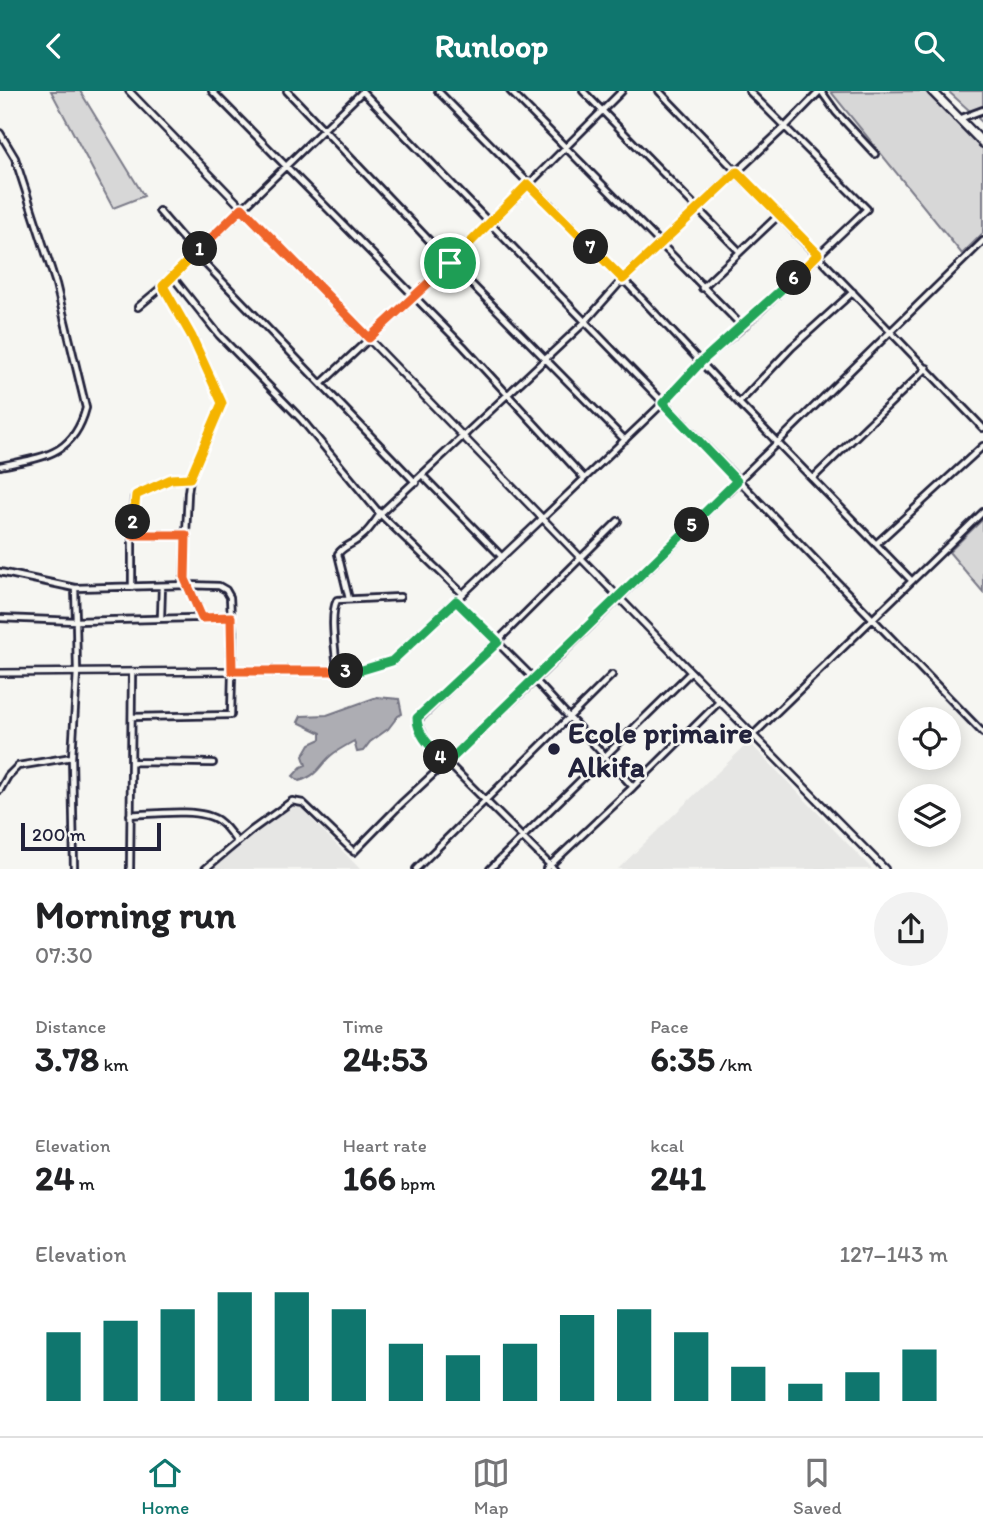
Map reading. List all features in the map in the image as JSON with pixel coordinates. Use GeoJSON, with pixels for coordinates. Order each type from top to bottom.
{"type":"FeatureCollection","features":[{"type":"Feature","properties":{"kind":"highway"},"geometry":{"type":"LineString","coordinates":[[932,91],[983,143]]}},
{"type":"Feature","properties":{"kind":"street"},"geometry":{"type":"LineString","coordinates":[[130,91],[885,869]]}},
{"type":"Feature","properties":{"kind":"street"},"geometry":{"type":"LineString","coordinates":[[212,91],[415,297],[584,478]]}},
{"type":"Feature","properties":{"kind":"street"},"geometry":{"type":"LineString","coordinates":[[287,91],[450,263],[625,440]]}},
{"type":"Feature","properties":{"kind":"street"},"geometry":{"type":"LineString","coordinates":[[138,307],[163,286],[363,91],[983,733]]}},
{"type":"Feature","properties":{"kind":"street"},"geometry":{"type":"LineString","coordinates":[[438,91],[623,279],[912,581]]}},
{"type":"Feature","properties":{"kind":"street"},"geometry":{"type":"LineString","coordinates":[[510,91],[743,327]]}},
{"type":"Feature","properties":{"kind":"street"},"geometry":{"type":"LineString","coordinates":[[583,91],[739,251]]}},
{"type":"Feature","properties":{"kind":"street"},"geometry":{"type":"LineString","coordinates":[[321,384],[450,263],[622,91]]}},
{"type":"Feature","properties":{"kind":"street"},"geometry":{"type":"LineString","coordinates":[[659,91],[983,428]]}},
{"type":"Feature","properties":{"kind":"street"},"geometry":{"type":"LineString","coordinates":[[0,673],[337,671],[362,670],[392,661],[625,440],[701,362],[743,327],[867,209],[749,91]]}},
{"type":"Feature","properties":{"kind":"street"},"geometry":{"type":"LineString","coordinates":[[349,599],[339,550],[369,530],[380,514],[424,476],[585,322],[623,279],[820,91],[875,154]]}},
{"type":"Feature","properties":{"kind":"street"},"geometry":{"type":"LineString","coordinates":[[959,119],[983,110]]}},
{"type":"Feature","properties":{"kind":"street"},"geometry":{"type":"LineString","coordinates":[[0,133],[15,158],[56,283],[86,408],[83,419],[65,446],[49,456],[0,466]]}},
{"type":"Feature","properties":{"kind":"street"},"geometry":{"type":"LineString","coordinates":[[159,211],[196,254],[416,483]]}},
{"type":"Feature","properties":{"kind":"street"},"geometry":{"type":"LineString","coordinates":[[702,288],[780,215]]}},
{"type":"Feature","properties":{"kind":"street"},"geometry":{"type":"LineString","coordinates":[[205,869],[289,803],[297,800],[353,851],[535,680],[983,241]]}},
{"type":"Feature","properties":{"kind":"street"},"geometry":{"type":"LineString","coordinates":[[172,277],[219,335],[302,420],[380,514],[463,594]]}},
{"type":"Feature","properties":{"kind":"street"},"geometry":{"type":"LineString","coordinates":[[163,286],[192,337],[222,403],[190,478],[184,575],[202,618]]}},
{"type":"Feature","properties":{"kind":"street"},"geometry":{"type":"LineString","coordinates":[[739,403],[792,347],[853,292]]}},
{"type":"Feature","properties":{"kind":"street"},"geometry":{"type":"LineString","coordinates":[[813,478],[927,368]]}},
{"type":"Feature","properties":{"kind":"street"},"geometry":{"type":"LineString","coordinates":[[876,544],[983,446]]}},
{"type":"Feature","properties":{"kind":"street"},"geometry":{"type":"LineString","coordinates":[[424,476],[502,557]]}},
{"type":"Feature","properties":{"kind":"street"},"geometry":{"type":"LineString","coordinates":[[132,587],[134,498],[171,479],[190,478]]}},
{"type":"Feature","properties":{"kind":"street"},"geometry":{"type":"LineString","coordinates":[[753,735],[983,512]]}},
{"type":"Feature","properties":{"kind":"street"},"geometry":{"type":"LineString","coordinates":[[618,521],[498,642],[417,718],[417,724],[426,741],[523,837],[550,868],[720,701]]}},
{"type":"Feature","properties":{"kind":"street"},"geometry":{"type":"LineString","coordinates":[[132,535],[186,535]]}},
{"type":"Feature","properties":{"kind":"street"},"geometry":{"type":"LineString","coordinates":[[0,572],[75,588],[188,585],[219,586],[226,590],[230,597],[231,617],[231,715],[132,717]]}},
{"type":"Feature","properties":{"kind":"street"},"geometry":{"type":"LineString","coordinates":[[161,617],[162,586]]}},
{"type":"Feature","properties":{"kind":"street"},"geometry":{"type":"LineString","coordinates":[[74,869],[72,757],[77,672],[75,588]]}},
{"type":"Feature","properties":{"kind":"street"},"geometry":{"type":"LineString","coordinates":[[337,671],[334,603],[340,599],[400,597]]}},
{"type":"Feature","properties":{"kind":"street"},"geometry":{"type":"LineString","coordinates":[[456,601],[535,680],[633,787]]}},
{"type":"Feature","properties":{"kind":"street"},"geometry":{"type":"LineString","coordinates":[[0,618],[76,621],[231,617]]}},
{"type":"Feature","properties":{"kind":"street"},"geometry":{"type":"LineString","coordinates":[[130,869],[132,672]]}},
{"type":"Feature","properties":{"kind":"street"},"geometry":{"type":"LineString","coordinates":[[490,869],[691,672]]}},
{"type":"Feature","properties":{"kind":"street"},"geometry":{"type":"LineString","coordinates":[[416,869],[612,675]]}},
{"type":"Feature","properties":{"kind":"street"},"geometry":{"type":"LineString","coordinates":[[0,790],[18,766],[72,757]]}},
{"type":"Feature","properties":{"kind":"street"},"geometry":{"type":"LineString","coordinates":[[132,762],[213,763]]}},
{"type":"Feature","properties":{"kind":"street"},"geometry":{"type":"LineString","coordinates":[[130,814],[180,812],[209,817],[218,820],[237,842]]}},
{"type":"Feature","properties":{"kind":"shaded area"},"geometry":{"type":"Polygon","coordinates":[[[51,91],[80,91],[144,196],[113,208],[51,91]]]}},
{"type":"Feature","properties":{"kind":"shaded area"},"geometry":{"type":"Polygon","coordinates":[[[925,91],[983,149],[983,233],[962,254],[831,92],[925,91]]]}},
{"type":"Feature","properties":{"kind":"shaded area"},"geometry":{"type":"Polygon","coordinates":[[[948,91],[983,91],[983,123],[948,91]]]}},
{"type":"Feature","properties":{"kind":"shaded area"},"geometry":{"type":"Polygon","coordinates":[[[983,519],[983,592],[949,552],[983,519]]]}},
{"type":"Feature","properties":{"kind":"shaded area"},"geometry":{"type":"Polygon","coordinates":[[[377,697],[399,699],[402,714],[388,729],[370,742],[363,751],[357,752],[354,741],[329,757],[311,776],[299,781],[293,776],[306,765],[303,756],[310,744],[321,739],[321,733],[298,722],[301,716],[327,715],[377,697]]]}},
{"type":"Feature","properties":{"kind":"shaded area"},"geometry":{"type":"Polygon","coordinates":[[[749,742],[872,869],[618,869],[654,834],[749,742]]]}},
{"type":"Feature","properties":{"kind":"shaded area"},"geometry":{"type":"Polygon","coordinates":[[[294,801],[360,869],[213,869],[294,801]]]}},
{"type":"Feature","properties":{"kind":"place","name":"Ecole primaire Alkifa"},"geometry":{"type":"Point","coordinates":[554,749]}},
{"type":"Feature","properties":{"kind":"route"},"geometry":{"type":"LineString","coordinates":[[737,172],[818,254],[743,327],[701,362],[663,403],[737,481],[447,763],[426,741],[417,724],[417,718],[498,642],[456,601],[392,661],[378,667],[362,670],[232,671],[231,617],[202,618],[184,575],[186,535],[132,535],[136,495],[164,481],[190,478],[222,403],[192,337],[163,286],[242,208],[369,338],[450,263],[528,184],[623,279],[737,172]]}}]}
